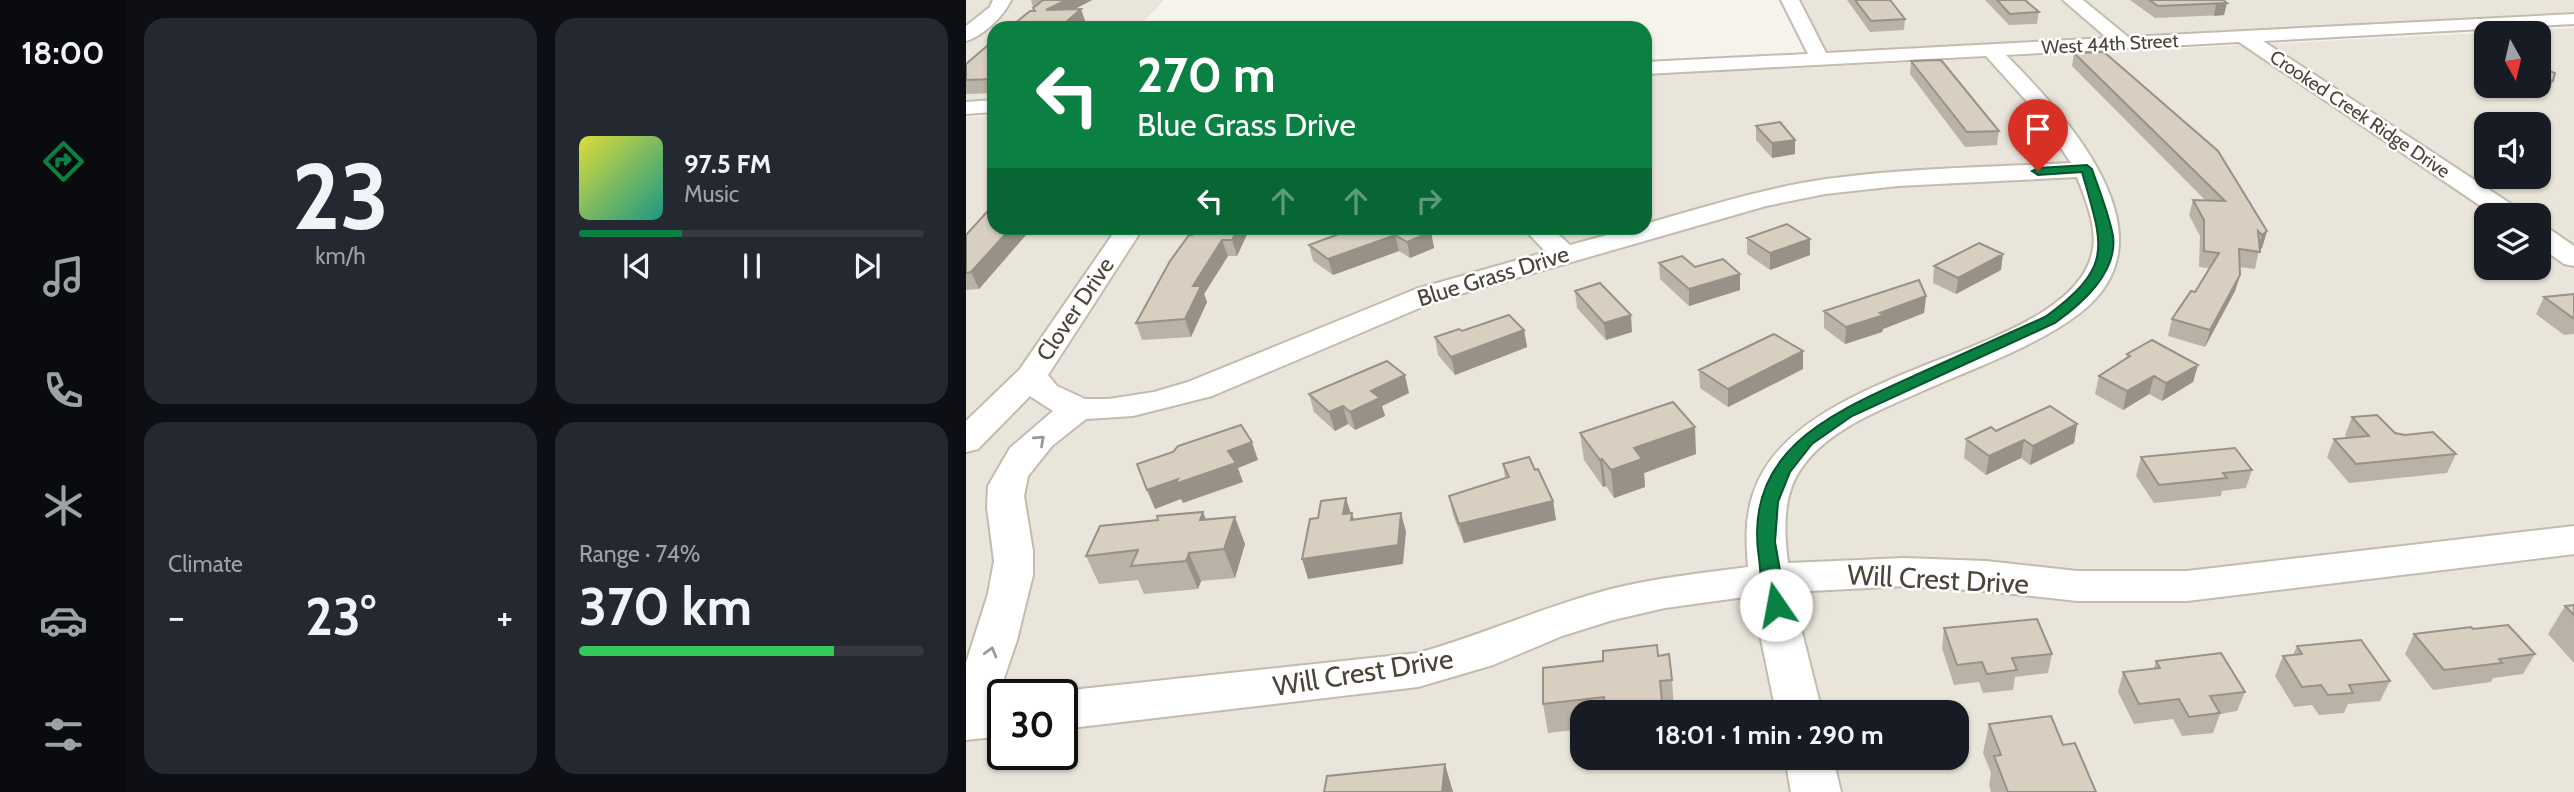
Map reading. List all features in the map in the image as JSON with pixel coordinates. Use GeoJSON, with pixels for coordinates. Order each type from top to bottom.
{"type":"FeatureCollection","features":[{"type":"Feature","properties":{"kind":"street"},"geometry":{"type":"LineString","coordinates":[[966,35],[998,10],[1002,0]]}},
{"type":"Feature","properties":{"kind":"street"},"geometry":{"type":"LineString","coordinates":[[1790,0],[1820,59]]}},
{"type":"Feature","properties":{"kind":"street"},"geometry":{"type":"LineString","coordinates":[[2072,0],[2124,43]]}},
{"type":"Feature","properties":{"kind":"street"},"geometry":{"type":"LineString","coordinates":[[2540,3],[2574,10]]}},
{"type":"Feature","properties":{"kind":"street","name":"West 44th Street"},"geometry":{"type":"LineString","coordinates":[[1652,68],[2574,19]]}},
{"type":"Feature","properties":{"kind":"street","name":"Crooked Creek Ridge Drive"},"geometry":{"type":"LineString","coordinates":[[2244,37],[2493,203]]}},
{"type":"Feature","properties":{"kind":"street"},"geometry":{"type":"LineString","coordinates":[[1796,700],[1770,579],[1766,528],[1771,495],[1782,471],[1807,440],[1846,413],[2030,331],[2062,312],[2089,287],[2100,269],[2107,238],[2087,169],[2064,131],[1991,50]]}},
{"type":"Feature","properties":{"kind":"street"},"geometry":{"type":"LineString","coordinates":[[966,108],[987,106]]}},
{"type":"Feature","properties":{"kind":"street","name":"Blue Grass Drive"},"geometry":{"type":"LineString","coordinates":[[1652,230],[1762,199],[1825,187],[1898,179],[2087,169]]}},
{"type":"Feature","properties":{"kind":"street","name":"Clover Drive"},"geometry":{"type":"LineString","coordinates":[[1078,409],[1054,401],[1044,394],[1031,376],[1124,235]]}},
{"type":"Feature","properties":{"kind":"street"},"geometry":{"type":"LineString","coordinates":[[1543,235],[1564,255]]}},
{"type":"Feature","properties":{"kind":"street","name":"Blue Grass Drive"},"geometry":{"type":"LineString","coordinates":[[1078,409],[1141,404],[1200,389],[1386,309],[1635,235]]}},
{"type":"Feature","properties":{"kind":"street"},"geometry":{"type":"LineString","coordinates":[[2551,242],[2574,258]]}},
{"type":"Feature","properties":{"kind":"street"},"geometry":{"type":"LineString","coordinates":[[966,440],[1031,376]]}},
{"type":"Feature","properties":{"kind":"street"},"geometry":{"type":"LineString","coordinates":[[987,717],[966,718],[985,673],[1013,569],[1013,542],[1005,493],[1009,477],[1026,452],[1078,409]]}},
{"type":"Feature","properties":{"kind":"street","name":"Will Crest Drive"},"geometry":{"type":"LineString","coordinates":[[1078,708],[1418,670],[1478,653],[1547,625],[1610,605],[1665,593],[1770,579],[1897,572],[1986,576],[2077,586],[2187,586],[2574,540]]}},
{"type":"Feature","properties":{"kind":"street"},"geometry":{"type":"LineString","coordinates":[[1811,770],[1816,792]]}},
{"type":"Feature","properties":{"kind":"shaded area"},"geometry":{"type":"Polygon","coordinates":[[[966,0],[1164,0],[1144,21],[987,21],[987,98],[966,100],[966,0]]]}},
{"type":"Feature","properties":{"kind":"shaded area"},"geometry":{"type":"Polygon","coordinates":[[[1799,0],[2574,0],[2574,12],[1828,54],[1799,0]]]}},
{"type":"Feature","properties":{"kind":"shaded area"},"geometry":{"type":"Polygon","coordinates":[[[2574,28],[2574,792],[966,792],[966,117],[987,116],[987,235],[1652,235],[1652,76],[2474,33],[2474,98],[2552,98],[2552,29],[2574,28]]]}},
{"type":"Feature","properties":{"kind":"building"},"geometry":{"type":"Polygon","coordinates":[[[1043,0],[1066,0],[1046,10],[1081,9],[1067,21],[1018,21],[1030,11],[1035,11],[1033,8],[1043,0]]]}},
{"type":"Feature","properties":{"kind":"building"},"geometry":{"type":"Polygon","coordinates":[[[1855,0],[1890,0],[1905,19],[1871,21],[1855,0]]]}},
{"type":"Feature","properties":{"kind":"building"},"geometry":{"type":"Polygon","coordinates":[[[1997,0],[2025,0],[2039,12],[2010,14],[1997,0]]]}},
{"type":"Feature","properties":{"kind":"building"},"geometry":{"type":"Polygon","coordinates":[[[2149,0],[2223,0],[2227,3],[2158,6],[2149,0]]]}},
{"type":"Feature","properties":{"kind":"building"},"geometry":{"type":"Polygon","coordinates":[[[987,46],[987,79],[966,80],[966,64],[987,46]]]}},
{"type":"Feature","properties":{"kind":"building"},"geometry":{"type":"Polygon","coordinates":[[[2104,52],[2218,151],[2267,231],[2262,235],[2258,231],[2260,252],[2239,249],[2240,275],[2210,330],[2172,319],[2191,291],[2195,292],[2219,253],[2204,251],[2204,220],[2193,200],[2225,201],[2074,53],[2104,52]]]}},
{"type":"Feature","properties":{"kind":"building"},"geometry":{"type":"Polygon","coordinates":[[[1941,60],[1999,131],[1967,132],[1911,61],[1941,60]]]}},
{"type":"Feature","properties":{"kind":"building"},"geometry":{"type":"Polygon","coordinates":[[[1780,122],[1795,140],[1772,143],[1756,126],[1780,122]]]}},
{"type":"Feature","properties":{"kind":"building"},"geometry":{"type":"Polygon","coordinates":[[[987,212],[987,235],[1005,235],[971,272],[966,273],[966,235],[987,212]]]}},
{"type":"Feature","properties":{"kind":"building"},"geometry":{"type":"Polygon","coordinates":[[[1787,224],[1810,239],[1770,253],[1747,238],[1787,224]]]}},
{"type":"Feature","properties":{"kind":"building"},"geometry":{"type":"Polygon","coordinates":[[[1189,235],[1234,235],[1232,240],[1222,240],[1193,286],[1201,286],[1185,319],[1136,323],[1170,261],[1189,235]]]}},
{"type":"Feature","properties":{"kind":"building"},"geometry":{"type":"Polygon","coordinates":[[[1336,235],[1395,235],[1328,259],[1309,245],[1336,235]]]}},
{"type":"Feature","properties":{"kind":"building"},"geometry":{"type":"Polygon","coordinates":[[[1395,235],[1424,235],[1407,242],[1395,235]]]}},
{"type":"Feature","properties":{"kind":"building"},"geometry":{"type":"Polygon","coordinates":[[[1979,243],[2003,254],[1958,278],[1934,266],[1979,243]]]}},
{"type":"Feature","properties":{"kind":"building"},"geometry":{"type":"Polygon","coordinates":[[[1682,256],[1695,267],[1723,259],[1740,274],[1689,289],[1659,263],[1682,256]]]}},
{"type":"Feature","properties":{"kind":"building"},"geometry":{"type":"Polygon","coordinates":[[[1919,280],[1926,296],[1880,313],[1884,315],[1846,327],[1824,311],[1919,280]]]}},
{"type":"Feature","properties":{"kind":"building"},"geometry":{"type":"Polygon","coordinates":[[[1600,283],[1631,315],[1604,323],[1575,291],[1600,283]]]}},
{"type":"Feature","properties":{"kind":"building"},"geometry":{"type":"Polygon","coordinates":[[[2574,294],[2574,318],[2544,297],[2574,294]]]}},
{"type":"Feature","properties":{"kind":"building"},"geometry":{"type":"Polygon","coordinates":[[[1509,315],[1524,330],[1451,357],[1435,337],[1459,329],[1462,331],[1509,315]]]}},
{"type":"Feature","properties":{"kind":"building"},"geometry":{"type":"Polygon","coordinates":[[[1774,334],[1803,351],[1728,389],[1699,370],[1774,334]]]}},
{"type":"Feature","properties":{"kind":"building"},"geometry":{"type":"Polygon","coordinates":[[[2152,340],[2198,365],[2166,383],[2154,376],[2127,391],[2099,376],[2130,356],[2127,354],[2152,340]]]}},
{"type":"Feature","properties":{"kind":"building"},"geometry":{"type":"Polygon","coordinates":[[[1387,361],[1405,375],[1371,391],[1380,398],[1350,412],[1343,406],[1329,412],[1309,394],[1387,361]]]}},
{"type":"Feature","properties":{"kind":"building"},"geometry":{"type":"Polygon","coordinates":[[[1673,402],[1695,427],[1634,448],[1642,459],[1611,470],[1580,433],[1673,402]]]}},
{"type":"Feature","properties":{"kind":"building"},"geometry":{"type":"Polygon","coordinates":[[[2050,406],[2077,424],[2033,446],[2024,440],[1989,456],[1966,439],[1991,427],[1996,431],[2050,406]]]}},
{"type":"Feature","properties":{"kind":"building"},"geometry":{"type":"Polygon","coordinates":[[[2377,415],[2395,433],[2405,435],[2433,432],[2456,454],[2356,464],[2334,439],[2369,436],[2352,417],[2377,415]]]}},
{"type":"Feature","properties":{"kind":"building"},"geometry":{"type":"Polygon","coordinates":[[[1241,425],[1252,442],[1228,451],[1236,463],[1175,484],[1178,479],[1147,490],[1137,464],[1173,452],[1178,446],[1241,425]]]}},
{"type":"Feature","properties":{"kind":"building"},"geometry":{"type":"Polygon","coordinates":[[[2235,448],[2252,470],[2223,473],[2227,478],[2159,485],[2141,457],[2235,448]]]}},
{"type":"Feature","properties":{"kind":"building"},"geometry":{"type":"Polygon","coordinates":[[[1529,457],[1535,470],[1538,469],[1553,501],[1459,524],[1449,496],[1509,477],[1503,464],[1529,457]]]}},
{"type":"Feature","properties":{"kind":"building"},"geometry":{"type":"Polygon","coordinates":[[[1346,498],[1343,514],[1352,513],[1351,520],[1401,513],[1398,545],[1302,559],[1310,519],[1318,518],[1321,501],[1346,498]]]}},
{"type":"Feature","properties":{"kind":"building"},"geometry":{"type":"Polygon","coordinates":[[[1203,512],[1200,520],[1235,517],[1224,549],[1189,553],[1186,561],[1131,566],[1138,550],[1086,556],[1100,526],[1158,520],[1157,516],[1203,512]]]}},
{"type":"Feature","properties":{"kind":"building"},"geometry":{"type":"Polygon","coordinates":[[[2574,605],[2574,615],[2565,606],[2574,605]]]}},
{"type":"Feature","properties":{"kind":"building"},"geometry":{"type":"Polygon","coordinates":[[[2037,619],[2052,654],[2012,658],[2017,670],[1987,674],[1982,662],[1957,665],[1944,628],[2037,619]]]}},
{"type":"Feature","properties":{"kind":"building"},"geometry":{"type":"Polygon","coordinates":[[[2508,625],[2535,654],[2499,659],[2502,663],[2444,670],[2414,634],[2471,627],[2473,629],[2508,625]]]}},
{"type":"Feature","properties":{"kind":"building"},"geometry":{"type":"Polygon","coordinates":[[[2361,640],[2390,681],[2349,685],[2353,693],[2328,695],[2321,685],[2302,687],[2283,656],[2302,654],[2297,646],[2361,640]]]}},
{"type":"Feature","properties":{"kind":"building"},"geometry":{"type":"Polygon","coordinates":[[[1657,645],[1658,656],[1669,654],[1672,680],[1660,681],[1662,700],[1604,700],[1604,697],[1543,704],[1543,668],[1603,661],[1603,651],[1657,645]]]}},
{"type":"Feature","properties":{"kind":"building"},"geometry":{"type":"Polygon","coordinates":[[[2221,653],[2245,692],[2210,696],[2220,713],[2189,717],[2179,699],[2139,704],[2123,672],[2160,668],[2156,661],[2221,653]]]}},
{"type":"Feature","properties":{"kind":"building"},"geometry":{"type":"Polygon","coordinates":[[[2051,716],[2063,745],[2075,743],[2096,792],[2008,792],[1994,756],[2001,755],[1989,724],[2051,716]]]}},
{"type":"Feature","properties":{"kind":"building"},"geometry":{"type":"Polygon","coordinates":[[[1445,764],[1442,792],[1324,792],[1327,776],[1445,764]]]}},
{"type":"Feature","properties":{"kind":"route"},"geometry":{"type":"LineString","coordinates":[[1776,605],[1768,569],[1766,542],[1769,502],[1782,471],[1807,440],[1846,413],[2050,320],[2072,304],[2095,278],[2104,260],[2107,238],[2087,169],[2038,171]]}}]}
